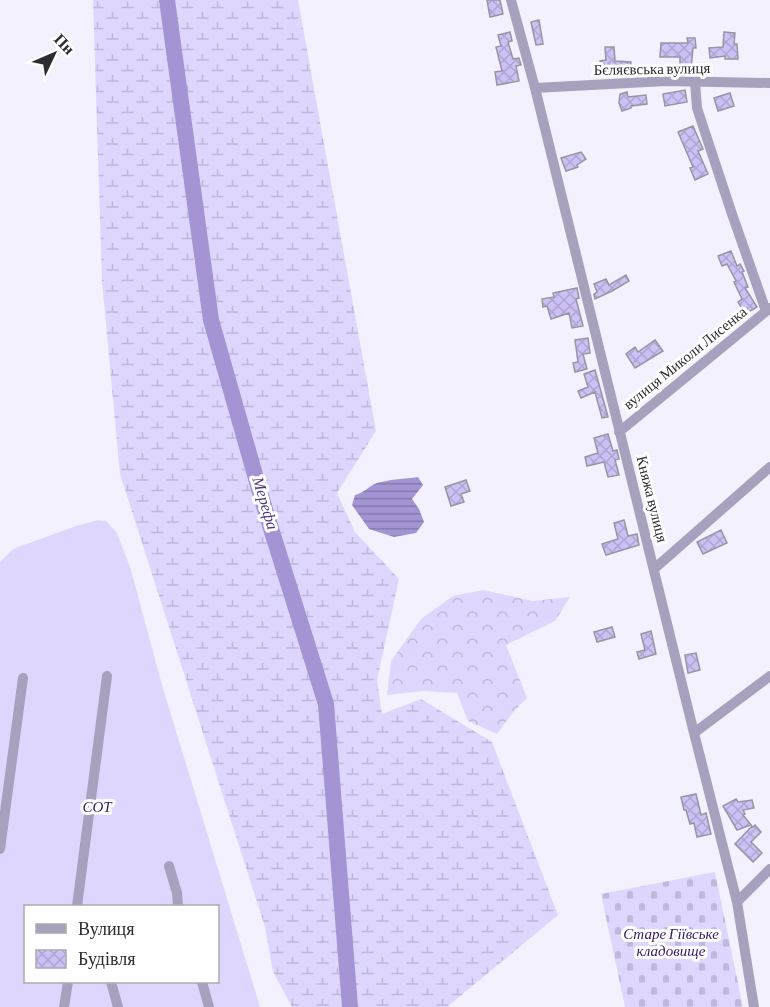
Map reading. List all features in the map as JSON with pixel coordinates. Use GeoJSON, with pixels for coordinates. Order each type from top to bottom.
{"type":"FeatureCollection","features":[{"type":"Feature","properties":{"kind":"street","name":"Княжа вулиця"},"geometry":{"type":"LineString","coordinates":[[511,0],[535,88],[737,902],[754,1007]]}},
{"type":"Feature","properties":{"kind":"street","name":"Бєляєвська вулиця"},"geometry":{"type":"LineString","coordinates":[[535,88],[666,81],[770,83]]}},
{"type":"Feature","properties":{"kind":"street"},"geometry":{"type":"LineString","coordinates":[[695,82],[697,108],[732,214],[768,309]]}},
{"type":"Feature","properties":{"kind":"street","name":"вулиця Миколи Лисенка"},"geometry":{"type":"LineString","coordinates":[[619,432],[768,309]]}},
{"type":"Feature","properties":{"kind":"street"},"geometry":{"type":"LineString","coordinates":[[654,569],[770,467]]}},
{"type":"Feature","properties":{"kind":"street"},"geometry":{"type":"LineString","coordinates":[[77,905],[107,676]]}},
{"type":"Feature","properties":{"kind":"street"},"geometry":{"type":"LineString","coordinates":[[694,733],[770,676]]}},
{"type":"Feature","properties":{"kind":"street"},"geometry":{"type":"LineString","coordinates":[[0,849],[23,678]]}},
{"type":"Feature","properties":{"kind":"street"},"geometry":{"type":"LineString","coordinates":[[169,866],[178,905]]}},
{"type":"Feature","properties":{"kind":"street"},"geometry":{"type":"LineString","coordinates":[[737,902],[770,869]]}},
{"type":"Feature","properties":{"kind":"street"},"geometry":{"type":"LineString","coordinates":[[64,1007],[68,983]]}},
{"type":"Feature","properties":{"kind":"street"},"geometry":{"type":"LineString","coordinates":[[112,983],[118,1007]]}},
{"type":"Feature","properties":{"kind":"street"},"geometry":{"type":"LineString","coordinates":[[203,983],[209,1007]]}},
{"type":"Feature","properties":{"kind":"green space"},"geometry":{"type":"Polygon","coordinates":[[[93,0],[298,0],[376,431],[337,493],[355,532],[399,579],[377,680],[382,714],[421,699],[492,742],[558,915],[447,1007],[292,1007],[273,972],[265,927],[120,474],[102,281],[93,0]]]}},
{"type":"Feature","properties":{"kind":"green space","name":"СОТ"},"geometry":{"type":"Polygon","coordinates":[[[98,520],[106,521],[117,533],[131,570],[162,685],[260,1007],[0,1007],[0,562],[13,549],[98,520]]]}},
{"type":"Feature","properties":{"kind":"green space"},"geometry":{"type":"Polygon","coordinates":[[[483,590],[533,601],[570,597],[555,621],[506,645],[527,698],[497,734],[468,721],[457,693],[424,691],[387,695],[391,661],[421,619],[453,596],[483,590]]]}},
{"type":"Feature","properties":{"kind":"green space","name":"Старе Гіївське кладовище"},"geometry":{"type":"Polygon","coordinates":[[[715,872],[743,1007],[625,1007],[601,894],[715,872]]]}},
{"type":"Feature","properties":{"kind":"shaded area"},"geometry":{"type":"Polygon","coordinates":[[[418,477],[423,485],[412,499],[424,522],[416,533],[394,537],[369,529],[352,505],[355,495],[377,483],[418,477]]]}},
{"type":"Feature","properties":{"kind":"building"},"geometry":{"type":"Polygon","coordinates":[[[487,0],[500,0],[503,14],[490,17],[487,0]]]}},
{"type":"Feature","properties":{"kind":"building"},"geometry":{"type":"Polygon","coordinates":[[[539,20],[543,44],[536,45],[531,22],[539,20]]]}},
{"type":"Feature","properties":{"kind":"building"},"geometry":{"type":"Polygon","coordinates":[[[510,32],[512,41],[508,42],[513,59],[519,58],[521,65],[516,66],[519,81],[497,85],[495,72],[502,71],[496,47],[501,46],[498,35],[510,32]]]}},
{"type":"Feature","properties":{"kind":"building"},"geometry":{"type":"Polygon","coordinates":[[[724,32],[735,33],[734,44],[737,44],[738,59],[725,59],[725,56],[710,58],[709,48],[723,47],[724,32]]]}},
{"type":"Feature","properties":{"kind":"building"},"geometry":{"type":"Polygon","coordinates":[[[687,38],[695,38],[696,48],[693,48],[691,69],[680,68],[680,57],[660,57],[661,43],[688,43],[687,38]]]}},
{"type":"Feature","properties":{"kind":"building"},"geometry":{"type":"Polygon","coordinates":[[[605,47],[614,47],[615,61],[631,62],[630,69],[601,72],[600,61],[606,60],[605,47]]]}},
{"type":"Feature","properties":{"kind":"building"},"geometry":{"type":"Polygon","coordinates":[[[685,90],[687,102],[665,106],[663,94],[685,90]]]}},
{"type":"Feature","properties":{"kind":"building"},"geometry":{"type":"Polygon","coordinates":[[[627,92],[628,97],[646,95],[647,104],[631,106],[622,111],[619,103],[620,94],[627,92]]]}},
{"type":"Feature","properties":{"kind":"building"},"geometry":{"type":"Polygon","coordinates":[[[730,93],[734,106],[718,111],[714,98],[730,93]]]}},
{"type":"Feature","properties":{"kind":"building"},"geometry":{"type":"Polygon","coordinates":[[[693,126],[703,149],[698,151],[708,174],[695,180],[690,168],[693,167],[678,132],[693,126]]]}},
{"type":"Feature","properties":{"kind":"building"},"geometry":{"type":"Polygon","coordinates":[[[581,152],[586,159],[577,165],[578,167],[566,171],[561,158],[581,152]]]}},
{"type":"Feature","properties":{"kind":"building"},"geometry":{"type":"Polygon","coordinates":[[[731,251],[737,266],[740,264],[744,271],[742,272],[748,287],[745,288],[757,307],[745,314],[738,302],[742,299],[734,282],[736,281],[727,264],[722,266],[718,256],[731,251]]]}},
{"type":"Feature","properties":{"kind":"building"},"geometry":{"type":"Polygon","coordinates":[[[626,275],[629,281],[595,299],[594,294],[597,292],[594,284],[606,279],[609,285],[626,275]]]}},
{"type":"Feature","properties":{"kind":"building"},"geometry":{"type":"Polygon","coordinates":[[[577,288],[579,298],[576,299],[583,326],[572,328],[569,313],[551,319],[547,306],[543,307],[542,299],[554,297],[553,293],[577,288]]]}},
{"type":"Feature","properties":{"kind":"building"},"geometry":{"type":"Polygon","coordinates":[[[588,338],[590,353],[583,354],[587,369],[575,372],[573,363],[578,362],[575,340],[588,338]]]}},
{"type":"Feature","properties":{"kind":"building"},"geometry":{"type":"Polygon","coordinates":[[[655,340],[663,351],[635,368],[626,354],[635,347],[638,352],[655,340]]]}},
{"type":"Feature","properties":{"kind":"building"},"geometry":{"type":"Polygon","coordinates":[[[595,370],[608,417],[602,418],[595,392],[581,398],[578,391],[588,387],[584,374],[595,370]]]}},
{"type":"Feature","properties":{"kind":"building"},"geometry":{"type":"Polygon","coordinates":[[[608,434],[613,451],[617,450],[619,459],[615,460],[619,475],[608,477],[604,462],[587,466],[585,457],[598,453],[594,438],[608,434]]]}},
{"type":"Feature","properties":{"kind":"building"},"geometry":{"type":"Polygon","coordinates":[[[466,480],[470,491],[461,494],[464,502],[451,506],[445,487],[466,480]]]}},
{"type":"Feature","properties":{"kind":"building"},"geometry":{"type":"Polygon","coordinates":[[[624,520],[628,536],[637,534],[639,545],[606,555],[602,544],[618,539],[614,523],[624,520]]]}},
{"type":"Feature","properties":{"kind":"building"},"geometry":{"type":"Polygon","coordinates":[[[721,530],[727,543],[703,554],[697,542],[721,530]]]}},
{"type":"Feature","properties":{"kind":"building"},"geometry":{"type":"Polygon","coordinates":[[[612,627],[615,637],[597,642],[594,632],[612,627]]]}},
{"type":"Feature","properties":{"kind":"building"},"geometry":{"type":"Polygon","coordinates":[[[651,631],[656,654],[639,659],[637,652],[645,650],[641,634],[651,631]]]}},
{"type":"Feature","properties":{"kind":"building"},"geometry":{"type":"Polygon","coordinates":[[[696,653],[700,670],[688,673],[685,655],[696,653]]]}},
{"type":"Feature","properties":{"kind":"building"},"geometry":{"type":"Polygon","coordinates":[[[696,794],[701,815],[706,813],[711,834],[697,837],[694,823],[690,824],[681,797],[696,794]]]}},
{"type":"Feature","properties":{"kind":"building"},"geometry":{"type":"Polygon","coordinates":[[[736,799],[738,802],[752,800],[754,808],[743,810],[745,814],[743,815],[751,825],[737,830],[723,806],[736,799]]]}},
{"type":"Feature","properties":{"kind":"building"},"geometry":{"type":"Polygon","coordinates":[[[755,825],[761,832],[751,842],[762,853],[753,862],[735,844],[755,825]]]}},
{"type":"Feature","properties":{"kind":"waterway","name":"Мерефа"},"geometry":{"type":"LineString","coordinates":[[167,0],[211,320],[263,503],[326,704],[350,1007]]}}]}
